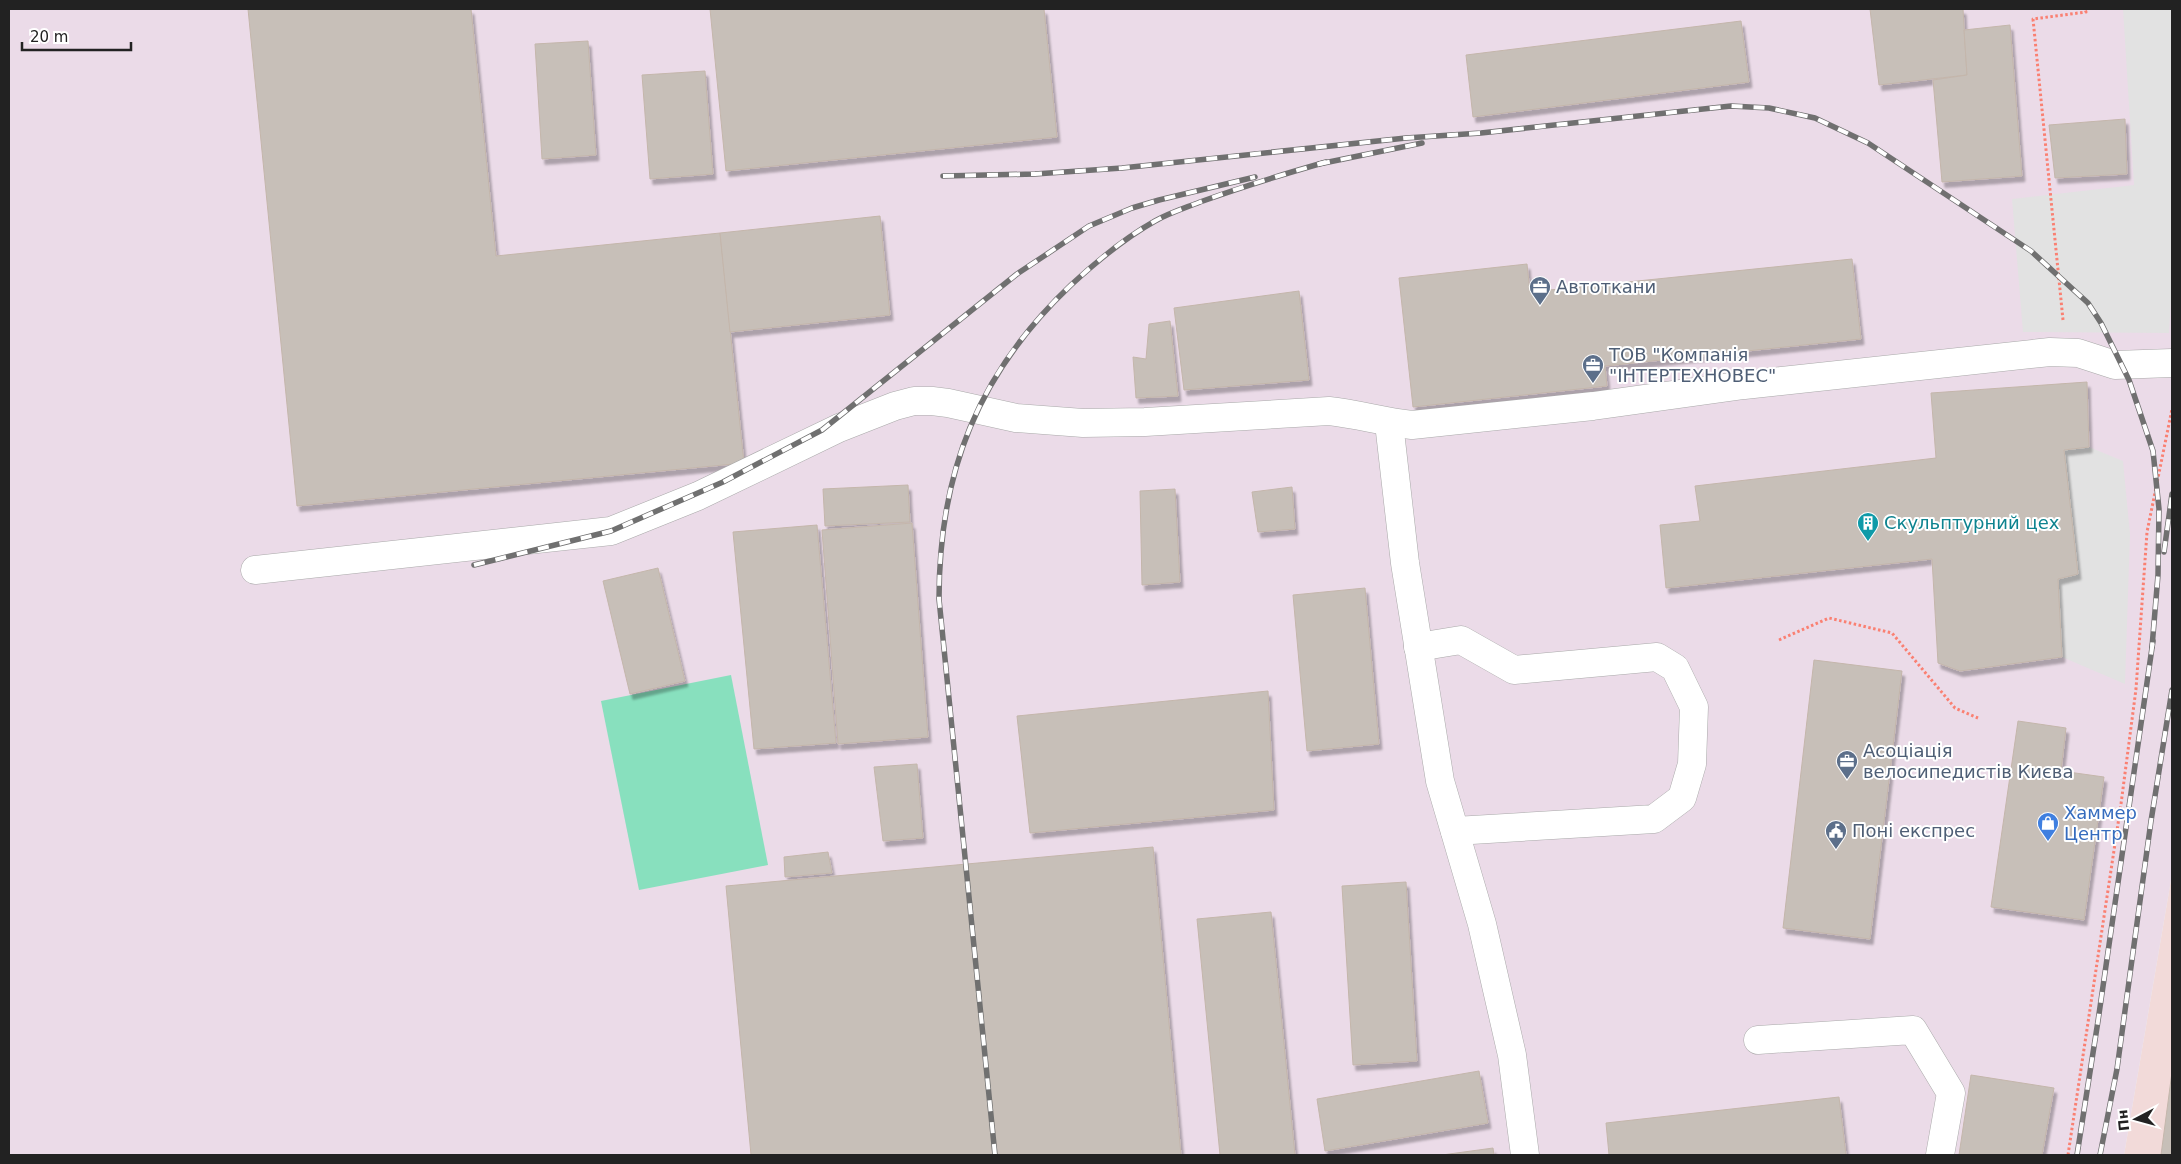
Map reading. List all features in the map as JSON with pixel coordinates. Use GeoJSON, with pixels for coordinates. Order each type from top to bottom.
{"type":"FeatureCollection","features":[{"type":"Feature","properties":{"kind":"lane"},"geometry":{"type":"LineString","coordinates":[[255,570],[611,531],[698,496],[839,428],[895,406],[914,401],[940,402],[1016,418],[1083,424],[1154,422],[1329,411],[1350,413],[1389,423],[1412,425],[1574,408],[1754,384],[2050,352],[2092,356],[2115,365],[2172,363]]}},
{"type":"Feature","properties":{"kind":"lane"},"geometry":{"type":"LineString","coordinates":[[1389,423],[1405,563],[1440,781],[1482,924],[1512,1054],[1525,1155]]}},
{"type":"Feature","properties":{"kind":"lane"},"geometry":{"type":"LineString","coordinates":[[1418,647],[1461,640],[1514,670],[1657,657],[1675,668],[1694,707],[1692,764],[1682,798],[1654,819],[1455,831]]}},
{"type":"Feature","properties":{"kind":"lane"},"geometry":{"type":"LineString","coordinates":[[1758,1040],[1912,1030],[1951,1093],[1940,1155]]}},
{"type":"Feature","properties":{"kind":"path"},"geometry":{"type":"LineString","coordinates":[[2066,353],[2033,19],[2086,12],[2085,9]]}},
{"type":"Feature","properties":{"kind":"path"},"geometry":{"type":"LineString","coordinates":[[2068,1155],[2125,775],[2136,689],[2148,532],[2172,409]]}},
{"type":"Feature","properties":{"kind":"path"},"geometry":{"type":"LineString","coordinates":[[1778,640],[1829,618],[1892,633],[1955,708],[1978,718]]}},
{"type":"Feature","properties":{"kind":"shaded area"},"geometry":{"type":"Polygon","coordinates":[[[9,9],[2172,9],[2172,874],[2124,1155],[9,1155],[9,9]]]}},
{"type":"Feature","properties":{"kind":"shaded area"},"geometry":{"type":"Polygon","coordinates":[[[2123,9],[2172,9],[2172,285],[2169,333],[2023,332],[2012,199],[2134,185],[2123,9]]]}},
{"type":"Feature","properties":{"kind":"shaded area"},"geometry":{"type":"Polygon","coordinates":[[[2089,447],[2123,461],[2130,534],[2125,684],[2062,657],[2058,579],[2078,574],[2064,450],[2089,447]]]}},
{"type":"Feature","properties":{"kind":"shaded area"},"geometry":{"type":"Polygon","coordinates":[[[2172,874],[2172,1155],[2124,1155],[2172,874]]]}},
{"type":"Feature","properties":{"kind":"green space"},"geometry":{"type":"Polygon","coordinates":[[[731,675],[768,865],[639,890],[601,701],[731,675]]]}},
{"type":"Feature","properties":{"kind":"building"},"geometry":{"type":"Polygon","coordinates":[[[248,9],[471,9],[496,256],[720,233],[744,463],[297,506],[248,9]]]}},
{"type":"Feature","properties":{"kind":"building"},"geometry":{"type":"Polygon","coordinates":[[[710,9],[1044,9],[1057,137],[726,171],[710,9]]]}},
{"type":"Feature","properties":{"kind":"building"},"geometry":{"type":"Polygon","coordinates":[[[1870,9],[1963,9],[1967,75],[1879,85],[1870,9]]]}},
{"type":"Feature","properties":{"kind":"building"},"geometry":{"type":"Polygon","coordinates":[[[1741,21],[1749,82],[1473,117],[1466,55],[1741,21]]]}},
{"type":"Feature","properties":{"kind":"building"},"geometry":{"type":"Polygon","coordinates":[[[2010,25],[2022,176],[1942,182],[1933,80],[1967,75],[1964,30],[2010,25]]]}},
{"type":"Feature","properties":{"kind":"building"},"geometry":{"type":"Polygon","coordinates":[[[588,41],[596,155],[542,159],[535,44],[588,41]]]}},
{"type":"Feature","properties":{"kind":"building"},"geometry":{"type":"Polygon","coordinates":[[[705,71],[713,174],[650,179],[642,75],[705,71]]]}},
{"type":"Feature","properties":{"kind":"building"},"geometry":{"type":"Polygon","coordinates":[[[2125,119],[2127,174],[2055,178],[2049,125],[2125,119]]]}},
{"type":"Feature","properties":{"kind":"building"},"geometry":{"type":"Polygon","coordinates":[[[880,216],[890,315],[730,332],[720,233],[880,216]]]}},
{"type":"Feature","properties":{"kind":"building"},"geometry":{"type":"Polygon","coordinates":[[[1852,259],[1861,339],[1605,366],[1607,386],[1413,407],[1399,278],[1527,264],[1530,292],[1852,259]]]}},
{"type":"Feature","properties":{"kind":"building"},"geometry":{"type":"Polygon","coordinates":[[[1299,291],[1309,380],[1184,390],[1174,308],[1299,291]]]}},
{"type":"Feature","properties":{"kind":"building"},"geometry":{"type":"Polygon","coordinates":[[[1170,321],[1178,396],[1136,398],[1133,357],[1146,359],[1149,324],[1170,321]]]}},
{"type":"Feature","properties":{"kind":"building","name":"Скульптурний цех"},"geometry":{"type":"Polygon","coordinates":[[[2087,382],[2089,447],[2064,450],[2078,574],[2058,579],[2062,657],[1960,671],[1938,663],[1932,559],[1666,588],[1660,525],[1700,521],[1695,486],[1936,458],[1931,393],[2087,382]]]}},
{"type":"Feature","properties":{"kind":"building"},"geometry":{"type":"Polygon","coordinates":[[[908,485],[910,522],[825,526],[823,489],[908,485]]]}},
{"type":"Feature","properties":{"kind":"building"},"geometry":{"type":"Polygon","coordinates":[[[1292,487],[1295,529],[1258,532],[1252,492],[1292,487]]]}},
{"type":"Feature","properties":{"kind":"building"},"geometry":{"type":"Polygon","coordinates":[[[1175,489],[1180,582],[1142,585],[1140,491],[1175,489]]]}},
{"type":"Feature","properties":{"kind":"building"},"geometry":{"type":"Polygon","coordinates":[[[912,523],[928,737],[838,744],[822,530],[912,523]]]}},
{"type":"Feature","properties":{"kind":"building"},"geometry":{"type":"Polygon","coordinates":[[[817,525],[836,743],[754,749],[733,532],[817,525]]]}},
{"type":"Feature","properties":{"kind":"building"},"geometry":{"type":"Polygon","coordinates":[[[658,568],[685,681],[630,694],[603,581],[658,568]]]}},
{"type":"Feature","properties":{"kind":"building"},"geometry":{"type":"Polygon","coordinates":[[[1365,588],[1379,744],[1307,751],[1293,595],[1365,588]]]}},
{"type":"Feature","properties":{"kind":"building"},"geometry":{"type":"Polygon","coordinates":[[[1814,660],[1902,671],[1870,939],[1783,928],[1814,660]]]}},
{"type":"Feature","properties":{"kind":"building"},"geometry":{"type":"Polygon","coordinates":[[[1268,691],[1274,810],[1030,833],[1017,716],[1268,691]]]}},
{"type":"Feature","properties":{"kind":"building","name":"Хаммер Центр"},"geometry":{"type":"Polygon","coordinates":[[[2018,721],[2066,728],[2061,771],[2104,777],[2084,920],[1991,907],[2018,721]]]}},
{"type":"Feature","properties":{"kind":"building"},"geometry":{"type":"Polygon","coordinates":[[[917,764],[923,838],[883,841],[874,767],[917,764]]]}},
{"type":"Feature","properties":{"kind":"building"},"geometry":{"type":"Polygon","coordinates":[[[1153,847],[1181,1155],[751,1155],[726,886],[1153,847]]]}},
{"type":"Feature","properties":{"kind":"building"},"geometry":{"type":"Polygon","coordinates":[[[828,852],[832,873],[785,877],[784,857],[828,852]]]}},
{"type":"Feature","properties":{"kind":"building"},"geometry":{"type":"Polygon","coordinates":[[[1406,882],[1417,1061],[1353,1065],[1342,886],[1406,882]]]}},
{"type":"Feature","properties":{"kind":"building"},"geometry":{"type":"Polygon","coordinates":[[[1271,912],[1295,1155],[1220,1155],[1197,919],[1271,912]]]}},
{"type":"Feature","properties":{"kind":"building"},"geometry":{"type":"Polygon","coordinates":[[[1479,1071],[1488,1123],[1325,1151],[1317,1099],[1479,1071]]]}},
{"type":"Feature","properties":{"kind":"building"},"geometry":{"type":"Polygon","coordinates":[[[2172,1072],[2172,1155],[2161,1155],[2172,1072]]]}},
{"type":"Feature","properties":{"kind":"building"},"geometry":{"type":"Polygon","coordinates":[[[1971,1075],[2054,1088],[2042,1155],[1959,1155],[1971,1075]]]}},
{"type":"Feature","properties":{"kind":"building"},"geometry":{"type":"Polygon","coordinates":[[[1839,1097],[1846,1155],[1609,1155],[1606,1123],[1839,1097]]]}},
{"type":"Feature","properties":{"kind":"building"},"geometry":{"type":"Polygon","coordinates":[[[1493,1148],[1494,1155],[1442,1155],[1493,1148]]]}},
{"type":"Feature","properties":{"kind":"railway"},"geometry":{"type":"LineString","coordinates":[[943,176],[1035,174],[1122,168],[1406,138],[1481,133],[1731,106],[1769,108],[1815,118],[1868,143],[2031,251],[2088,303],[2101,323],[2129,380],[2153,451],[2159,509],[2158,575],[2152,647]]}},
{"type":"Feature","properties":{"kind":"railway"},"geometry":{"type":"LineString","coordinates":[[1319,164],[1422,143]]}},
{"type":"Feature","properties":{"kind":"railway"},"geometry":{"type":"LineString","coordinates":[[995,1155],[939,599],[941,553],[947,509],[956,467],[970,427],[988,390],[1011,353],[1071,285],[1101,259],[1143,228],[1171,213],[1231,191],[1326,162]]}},
{"type":"Feature","properties":{"kind":"railway"},"geometry":{"type":"LineString","coordinates":[[474,565],[611,531],[723,482],[822,430],[1017,274],[1089,226],[1132,208],[1159,200],[1255,177]]}},
{"type":"Feature","properties":{"kind":"railway"},"geometry":{"type":"LineString","coordinates":[[2164,552],[2172,494]]}},
{"type":"Feature","properties":{"kind":"railway"},"geometry":{"type":"LineString","coordinates":[[2077,1155],[2153,641]]}},
{"type":"Feature","properties":{"kind":"railway"},"geometry":{"type":"LineString","coordinates":[[2100,1155],[2117,1069],[2151,821],[2172,690]]}},
{"type":"Feature","properties":{"kind":"place","name":"Автоткани"},"geometry":{"type":"Point","coordinates":[1540,306]}},
{"type":"Feature","properties":{"kind":"place","name":"ТОВ \"Компанія \"ІНТЕРТЕХНОВЕС\""},"geometry":{"type":"Point","coordinates":[1593,384]}},
{"type":"Feature","properties":{"kind":"place","name":"Скульптурний цех"},"geometry":{"type":"Point","coordinates":[1868,542]}},
{"type":"Feature","properties":{"kind":"place","name":"Асоціація велосипедистів Києва"},"geometry":{"type":"Point","coordinates":[1847,780]}},
{"type":"Feature","properties":{"kind":"place","name":"Хаммер Центр"},"geometry":{"type":"Point","coordinates":[2048,842]}},
{"type":"Feature","properties":{"kind":"place","name":"Поні експрес"},"geometry":{"type":"Point","coordinates":[1836,850]}}]}
